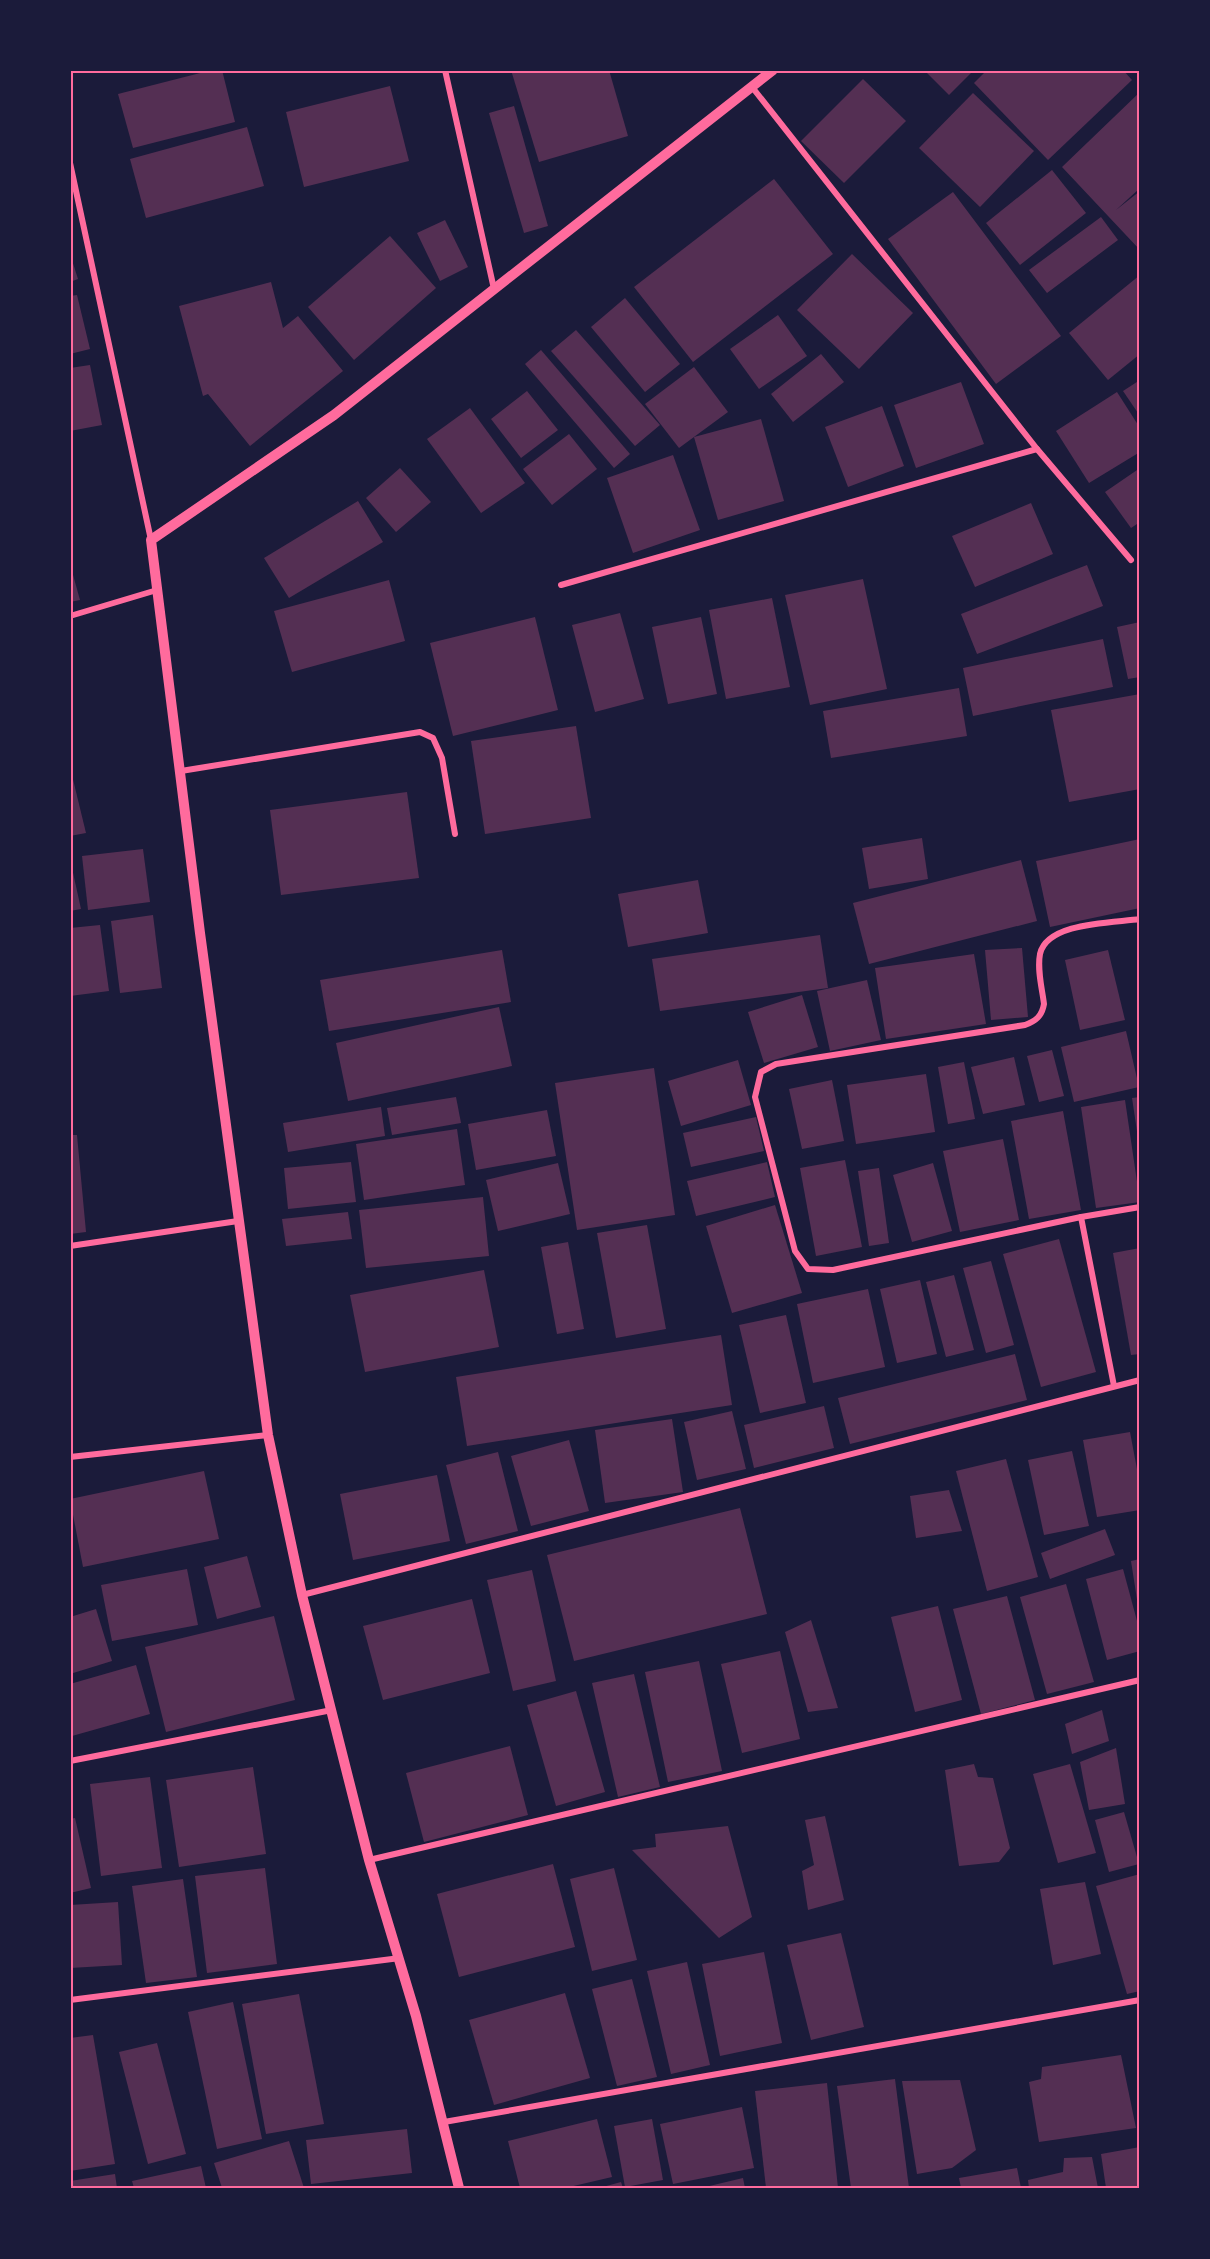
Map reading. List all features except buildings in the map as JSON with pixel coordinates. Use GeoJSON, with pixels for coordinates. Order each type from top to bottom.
{"type":"FeatureCollection","features":[{"type":"Feature","properties":{"kind":"street"},"geometry":{"type":"LineString","coordinates":[[445,70],[494,290]]}},
{"type":"Feature","properties":{"kind":"street"},"geometry":{"type":"LineString","coordinates":[[151,540],[334,415],[773,70]]}},
{"type":"Feature","properties":{"kind":"street"},"geometry":{"type":"LineString","coordinates":[[752,87],[1037,449],[1131,561]]}},
{"type":"Feature","properties":{"kind":"street"},"geometry":{"type":"LineString","coordinates":[[70,163],[151,540],[238,1221],[268,1435],[302,1596],[369,1860],[401,1958],[459,2188]]}},
{"type":"Feature","properties":{"kind":"street"},"geometry":{"type":"LineString","coordinates":[[561,585],[1037,449]]}},
{"type":"Feature","properties":{"kind":"street"},"geometry":{"type":"LineString","coordinates":[[70,616],[158,590]]}},
{"type":"Feature","properties":{"kind":"street"},"geometry":{"type":"LineString","coordinates":[[181,771],[420,732],[433,738],[442,758],[455,834]]}},
{"type":"Feature","properties":{"kind":"street"},"geometry":{"type":"LineString","coordinates":[[1140,919],[1067,929],[1048,939],[1040,955],[1044,1004],[1040,1016],[1025,1025],[776,1064],[761,1072],[755,1097],[795,1251],[808,1269],[833,1270],[1081,1217],[1140,1207]]}},
{"type":"Feature","properties":{"kind":"street"},"geometry":{"type":"LineString","coordinates":[[1081,1217],[1114,1386]]}},
{"type":"Feature","properties":{"kind":"street"},"geometry":{"type":"LineString","coordinates":[[70,1246],[238,1221]]}},
{"type":"Feature","properties":{"kind":"street"},"geometry":{"type":"LineString","coordinates":[[302,1596],[1140,1380]]}},
{"type":"Feature","properties":{"kind":"street"},"geometry":{"type":"LineString","coordinates":[[70,1457],[268,1435]]}},
{"type":"Feature","properties":{"kind":"street"},"geometry":{"type":"LineString","coordinates":[[369,1860],[1140,1680]]}},
{"type":"Feature","properties":{"kind":"street"},"geometry":{"type":"LineString","coordinates":[[70,1761],[332,1710]]}},
{"type":"Feature","properties":{"kind":"street"},"geometry":{"type":"LineString","coordinates":[[70,2000],[401,1958]]}},
{"type":"Feature","properties":{"kind":"street"},"geometry":{"type":"LineString","coordinates":[[444,2122],[1140,2000]]}}]}
